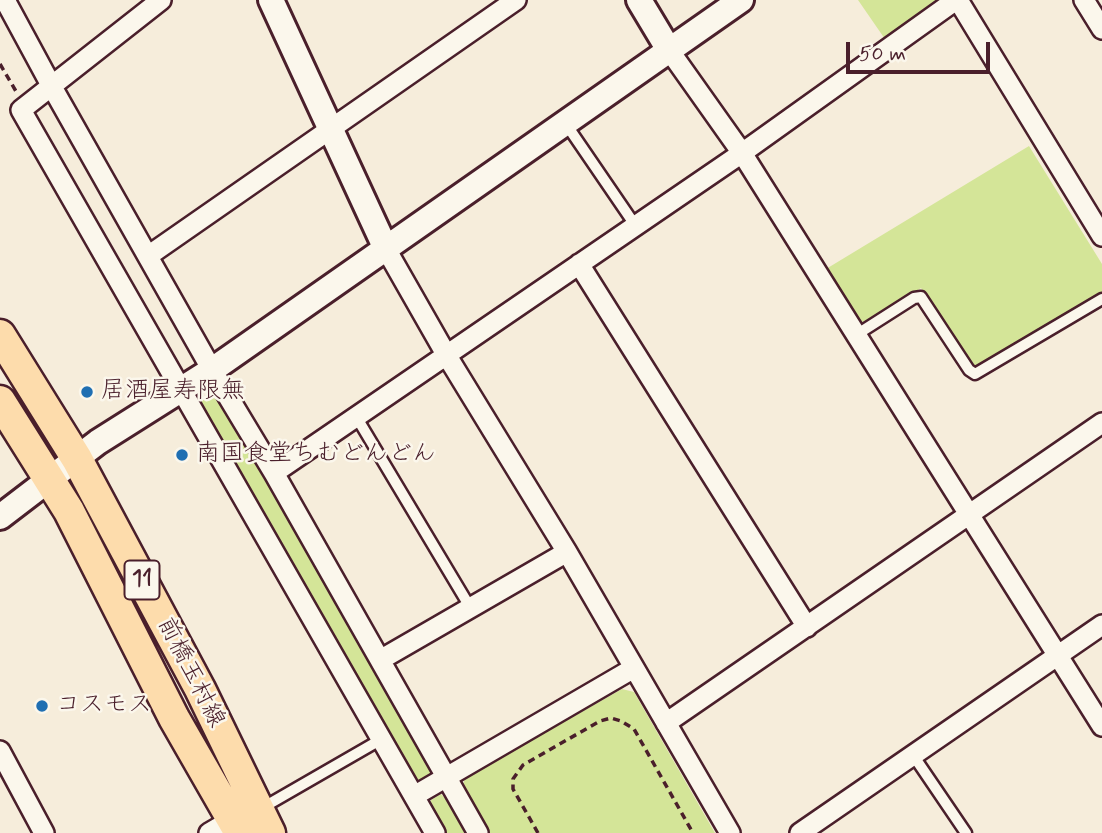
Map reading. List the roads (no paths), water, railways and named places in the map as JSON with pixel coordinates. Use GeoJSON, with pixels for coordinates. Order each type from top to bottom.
{"type":"FeatureCollection","features":[{"type":"Feature","properties":{"kind":"main road","name":"前橋玉村線"},"geometry":{"type":"LineString","coordinates":[[0,335],[77,459],[200,689],[242,826]]}},
{"type":"Feature","properties":{"kind":"main road","name":"前橋玉村線"},"geometry":{"type":"LineString","coordinates":[[0,401],[51,480],[174,718],[242,826]]}},
{"type":"Feature","properties":{"kind":"street"},"geometry":{"type":"LineString","coordinates":[[5,0],[51,87],[478,833]]}},
{"type":"Feature","properties":{"kind":"street"},"geometry":{"type":"LineString","coordinates":[[161,0],[21,110],[435,833]]}},
{"type":"Feature","properties":{"kind":"street"},"geometry":{"type":"LineString","coordinates":[[271,0],[386,249],[447,356],[567,552],[730,833]]}},
{"type":"Feature","properties":{"kind":"street"},"geometry":{"type":"LineString","coordinates":[[148,256],[516,0]]}},
{"type":"Feature","properties":{"kind":"street"},"geometry":{"type":"LineString","coordinates":[[639,0],[669,50],[742,153],[1102,726]]}},
{"type":"Feature","properties":{"kind":"street"},"geometry":{"type":"LineString","coordinates":[[0,517],[98,442],[212,370],[564,121],[741,0]]}},
{"type":"Feature","properties":{"kind":"street"},"geometry":{"type":"LineString","coordinates":[[274,474],[742,153],[957,0],[1102,236]]}},
{"type":"Feature","properties":{"kind":"street"},"geometry":{"type":"LineString","coordinates":[[1084,0],[1102,29]]}},
{"type":"Feature","properties":{"kind":"street"},"geometry":{"type":"LineString","coordinates":[[579,264],[807,627]]}},
{"type":"Feature","properties":{"kind":"street"},"geometry":{"type":"LineString","coordinates":[[666,723],[1102,423]]}},
{"type":"Feature","properties":{"kind":"street"},"geometry":{"type":"LineString","coordinates":[[380,660],[567,552]]}},
{"type":"Feature","properties":{"kind":"street"},"geometry":{"type":"LineString","coordinates":[[800,833],[1102,625]]}},
{"type":"Feature","properties":{"kind":"street"},"geometry":{"type":"LineString","coordinates":[[414,796],[634,668]]}},
{"type":"Feature","properties":{"kind":"street"},"geometry":{"type":"LineString","coordinates":[[0,751],[44,833]]}},
{"type":"Feature","properties":{"kind":"lane"},"geometry":{"type":"LineString","coordinates":[[564,121],[635,225]]}},
{"type":"Feature","properties":{"kind":"lane"},"geometry":{"type":"LineString","coordinates":[[856,335],[914,298],[921,297],[975,374],[1102,299]]}},
{"type":"Feature","properties":{"kind":"lane"},"geometry":{"type":"LineString","coordinates":[[356,418],[470,607]]}},
{"type":"Feature","properties":{"kind":"lane"},"geometry":{"type":"LineString","coordinates":[[242,826],[380,740]]}},
{"type":"Feature","properties":{"kind":"lane"},"geometry":{"type":"LineString","coordinates":[[913,755],[966,833]]}},
{"type":"Feature","properties":{"kind":"place","name":"居酒屋寿限無"},"geometry":{"type":"Point","coordinates":[87,392]}},
{"type":"Feature","properties":{"kind":"place","name":"南国食堂ちむどんどん"},"geometry":{"type":"Point","coordinates":[182,455]}},
{"type":"Feature","properties":{"kind":"place","name":"コスモス"},"geometry":{"type":"Point","coordinates":[42,706]}}]}
